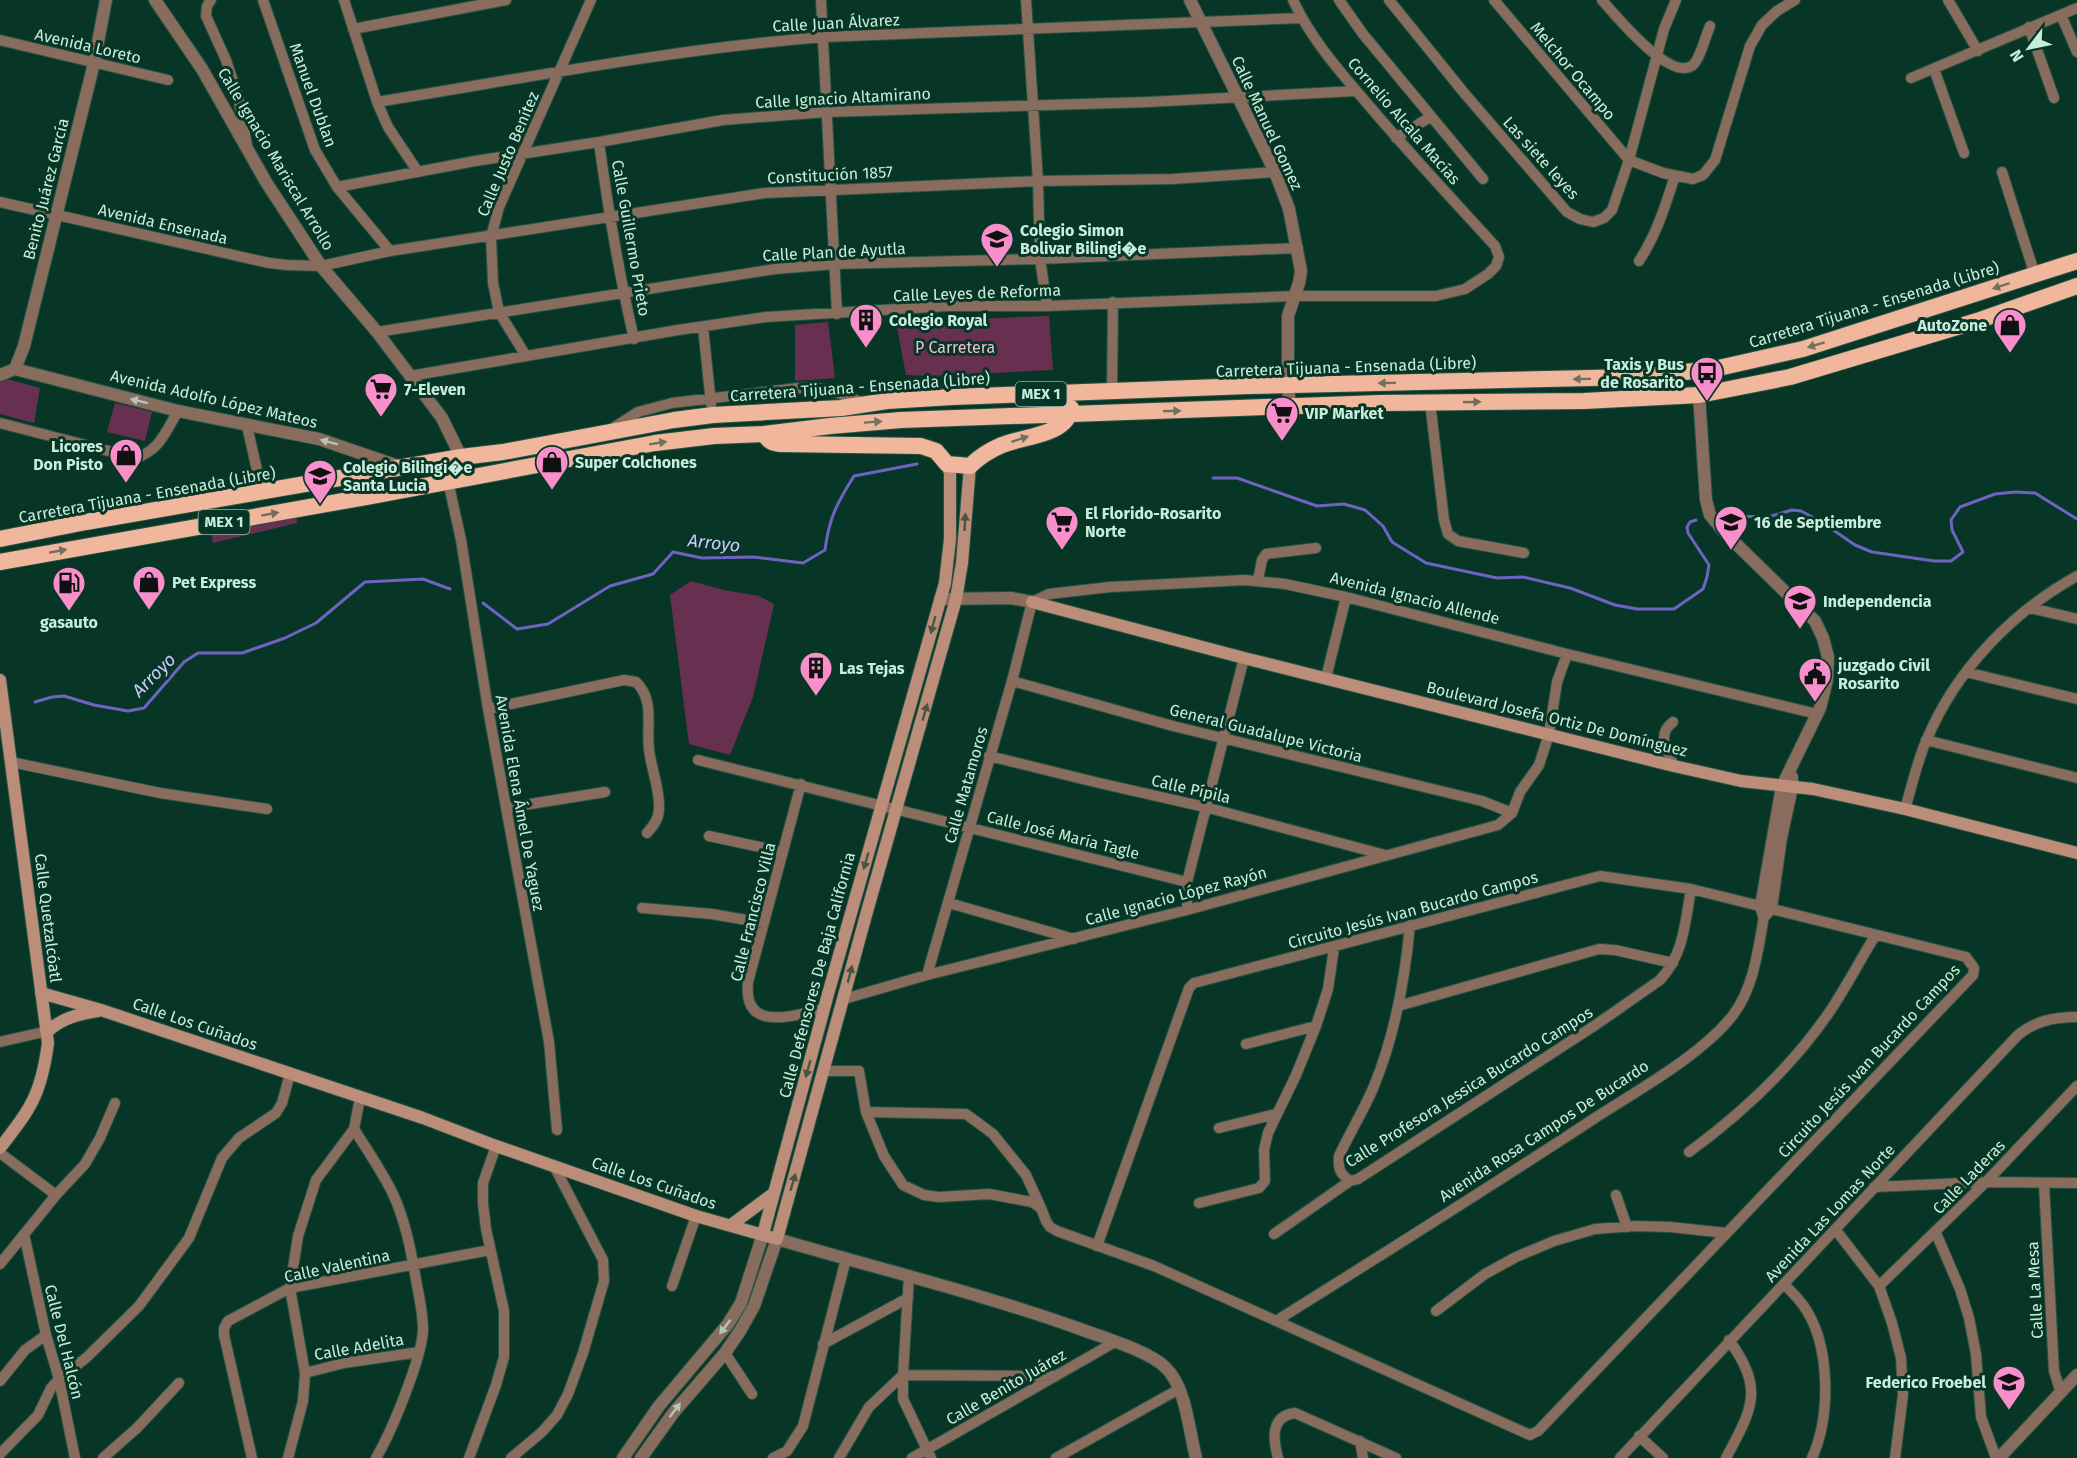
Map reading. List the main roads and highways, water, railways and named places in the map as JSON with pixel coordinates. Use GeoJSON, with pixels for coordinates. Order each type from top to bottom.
{"type":"FeatureCollection","features":[{"type":"Feature","properties":{"kind":"highway","name":"Carretera Tijuana - Ensenada (Libre)"},"geometry":{"type":"LineString","coordinates":[[0,539],[86,522],[713,415],[841,408],[952,397],[1635,377],[1714,369],[1803,349],[2077,261]]}},
{"type":"Feature","properties":{"kind":"highway","name":"MEX 1"},"geometry":{"type":"LineString","coordinates":[[0,562],[518,470],[655,443],[714,436],[764,434],[889,421],[1070,413],[1430,402],[1596,400],[1699,395],[1790,378],[1977,321],[2077,286]]}},
{"type":"Feature","properties":{"kind":"highway"},"geometry":{"type":"LineString","coordinates":[[841,408],[836,414],[827,417],[766,423],[764,434],[772,443],[781,444],[921,446],[936,451],[947,464],[970,466],[987,453],[1003,445],[1054,429],[1064,422],[1071,408],[1080,404],[1152,400],[1165,390]]}},
{"type":"Feature","properties":{"kind":"highway"},"geometry":{"type":"LineString","coordinates":[[503,452],[518,470]]}},
{"type":"Feature","properties":{"kind":"main road","name":"Calle Defensores De Baja California"},"geometry":{"type":"LineString","coordinates":[[763,1234],[828,994],[945,583],[950,539],[950,473],[947,464]]}},
{"type":"Feature","properties":{"kind":"main road","name":"Calle Defensores De Baja California"},"geometry":{"type":"LineString","coordinates":[[777,1239],[956,598],[962,563],[970,466]]}},
{"type":"Feature","properties":{"kind":"main road","name":"Boulevard Josefa Ortiz De Domínguez"},"geometry":{"type":"LineString","coordinates":[[1032,602],[1674,766],[1741,781],[1813,789],[1905,809],[2077,854]]}},
{"type":"Feature","properties":{"kind":"main road","name":"Calle Quetzalcóatl"},"geometry":{"type":"LineString","coordinates":[[0,680],[48,1031],[45,1064],[34,1102],[0,1148]]}},
{"type":"Feature","properties":{"kind":"main road","name":"Calle Los Cuñados"},"geometry":{"type":"LineString","coordinates":[[41,993],[101,1010],[423,1118],[696,1216],[777,1239]]}},
{"type":"Feature","properties":{"kind":"main road"},"geometry":{"type":"LineString","coordinates":[[828,994],[844,999]]}},
{"type":"Feature","properties":{"kind":"main road"},"geometry":{"type":"LineString","coordinates":[[48,1031],[56,1023],[76,1015],[101,1010]]}},
{"type":"Feature","properties":{"kind":"main road"},"geometry":{"type":"LineString","coordinates":[[731,1226],[774,1193]]}},
{"type":"Feature","properties":{"kind":"waterway","name":"Arroyo"},"geometry":{"type":"LineString","coordinates":[[483,603],[517,629],[548,624],[610,586],[653,574],[673,552],[702,558],[753,557],[803,563],[825,550],[835,511],[854,476],[917,464]]}},
{"type":"Feature","properties":{"kind":"waterway"},"geometry":{"type":"LineString","coordinates":[[1213,478],[1237,478],[1317,506],[1344,504],[1365,510],[1383,526],[1392,542],[1426,563],[1497,578],[1523,577],[1570,588],[1615,605],[1637,609],[1674,609],[1703,589],[1709,565],[1688,533],[1687,527],[1690,522],[1696,520]]}},
{"type":"Feature","properties":{"kind":"waterway"},"geometry":{"type":"LineString","coordinates":[[1735,516],[1768,517],[1792,510],[1801,511],[1855,545],[1872,552],[1934,561],[1951,561],[1963,552],[1952,530],[1951,520],[1960,507],[1995,494],[2035,493],[2077,519]]}},
{"type":"Feature","properties":{"kind":"waterway","name":"Arroyo"},"geometry":{"type":"LineString","coordinates":[[35,702],[64,696],[94,705],[128,711],[144,708],[184,662],[198,653],[242,653],[285,638],[316,623],[365,582],[423,579],[450,589]]}},
{"type":"Feature","properties":{"kind":"place","name":"Colegio Simon Bolivar Bilingi�e"},"geometry":{"type":"Point","coordinates":[997,268]}},
{"type":"Feature","properties":{"kind":"place","name":"Colegio Royal"},"geometry":{"type":"Point","coordinates":[866,349]}},
{"type":"Feature","properties":{"kind":"place","name":"AutoZone"},"geometry":{"type":"Point","coordinates":[2010,354]}},
{"type":"Feature","properties":{"kind":"place","name":"Taxis y Bus de Rosarito"},"geometry":{"type":"Point","coordinates":[1707,402]}},
{"type":"Feature","properties":{"kind":"place","name":"7-Eleven"},"geometry":{"type":"Point","coordinates":[381,418]}},
{"type":"Feature","properties":{"kind":"place","name":"VIP Market"},"geometry":{"type":"Point","coordinates":[1282,442]}},
{"type":"Feature","properties":{"kind":"place","name":"Licores Don Pisto"},"geometry":{"type":"Point","coordinates":[126,484]}},
{"type":"Feature","properties":{"kind":"place","name":"Super Colchones"},"geometry":{"type":"Point","coordinates":[552,491]}},
{"type":"Feature","properties":{"kind":"place","name":"Colegio Bilingi�e Santa Lucia"},"geometry":{"type":"Point","coordinates":[320,505]}},
{"type":"Feature","properties":{"kind":"place","name":"El Florido-Rosarito Norte"},"geometry":{"type":"Point","coordinates":[1062,551]}},
{"type":"Feature","properties":{"kind":"place","name":"16 de Septiembre"},"geometry":{"type":"Point","coordinates":[1731,551]}},
{"type":"Feature","properties":{"kind":"place","name":"Pet Express"},"geometry":{"type":"Point","coordinates":[149,611]}},
{"type":"Feature","properties":{"kind":"place","name":"gasauto"},"geometry":{"type":"Point","coordinates":[69,612]}},
{"type":"Feature","properties":{"kind":"place","name":"Independencia"},"geometry":{"type":"Point","coordinates":[1800,630]}},
{"type":"Feature","properties":{"kind":"place","name":"Las Tejas"},"geometry":{"type":"Point","coordinates":[816,697]}},
{"type":"Feature","properties":{"kind":"place","name":"juzgado Civil Rosarito"},"geometry":{"type":"Point","coordinates":[1815,703]}},
{"type":"Feature","properties":{"kind":"place","name":"Federico Froebel"},"geometry":{"type":"Point","coordinates":[2009,1411]}},
{"type":"Feature","properties":{"kind":"park label","name":"P Carretera"},"geometry":{"type":"Point","coordinates":[955,347]}}]}
